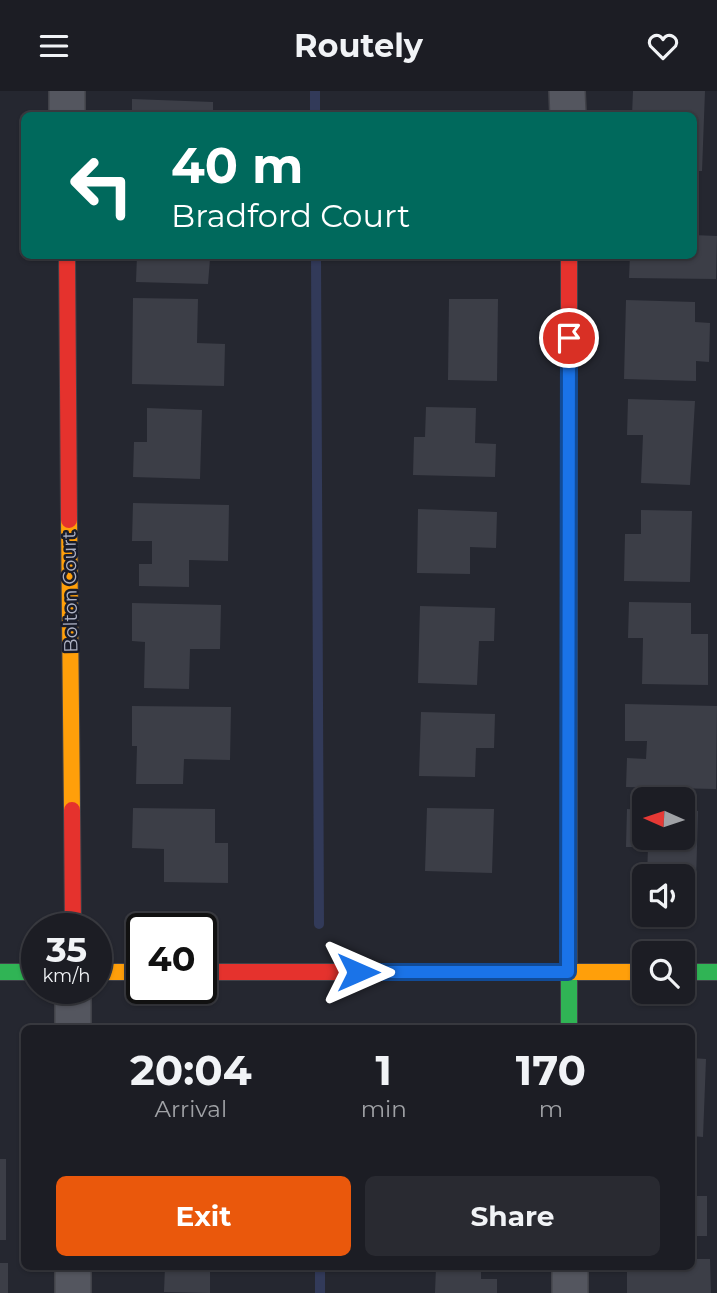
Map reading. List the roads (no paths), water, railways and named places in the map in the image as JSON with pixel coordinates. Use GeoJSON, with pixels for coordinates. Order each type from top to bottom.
{"type":"FeatureCollection","features":[{"type":"Feature","properties":{"kind":"street"},"geometry":{"type":"LineString","coordinates":[[67,91],[67,112]]}},
{"type":"Feature","properties":{"kind":"street"},"geometry":{"type":"LineString","coordinates":[[567,91],[568,112]]}},
{"type":"Feature","properties":{"kind":"street","name":"Bolton Court"},"geometry":{"type":"LineString","coordinates":[[68,259],[73,913]]}},
{"type":"Feature","properties":{"kind":"street"},"geometry":{"type":"LineString","coordinates":[[569,259],[569,1025]]}},
{"type":"Feature","properties":{"kind":"street"},"geometry":{"type":"LineString","coordinates":[[0,972],[21,972]]}},
{"type":"Feature","properties":{"kind":"street"},"geometry":{"type":"LineString","coordinates":[[217,972],[632,972]]}},
{"type":"Feature","properties":{"kind":"street"},"geometry":{"type":"LineString","coordinates":[[695,972],[717,972]]}},
{"type":"Feature","properties":{"kind":"street"},"geometry":{"type":"LineString","coordinates":[[73,1004],[73,1025]]}},
{"type":"Feature","properties":{"kind":"street"},"geometry":{"type":"LineString","coordinates":[[73,1270],[73,1293]]}},
{"type":"Feature","properties":{"kind":"street"},"geometry":{"type":"LineString","coordinates":[[570,1270],[570,1293]]}},
{"type":"Feature","properties":{"kind":"waterway"},"geometry":{"type":"LineString","coordinates":[[315,91],[315,112]]}},
{"type":"Feature","properties":{"kind":"waterway"},"geometry":{"type":"LineString","coordinates":[[316,259],[319,924]]}},
{"type":"Feature","properties":{"kind":"waterway"},"geometry":{"type":"LineString","coordinates":[[320,1270],[320,1293]]}}]}
